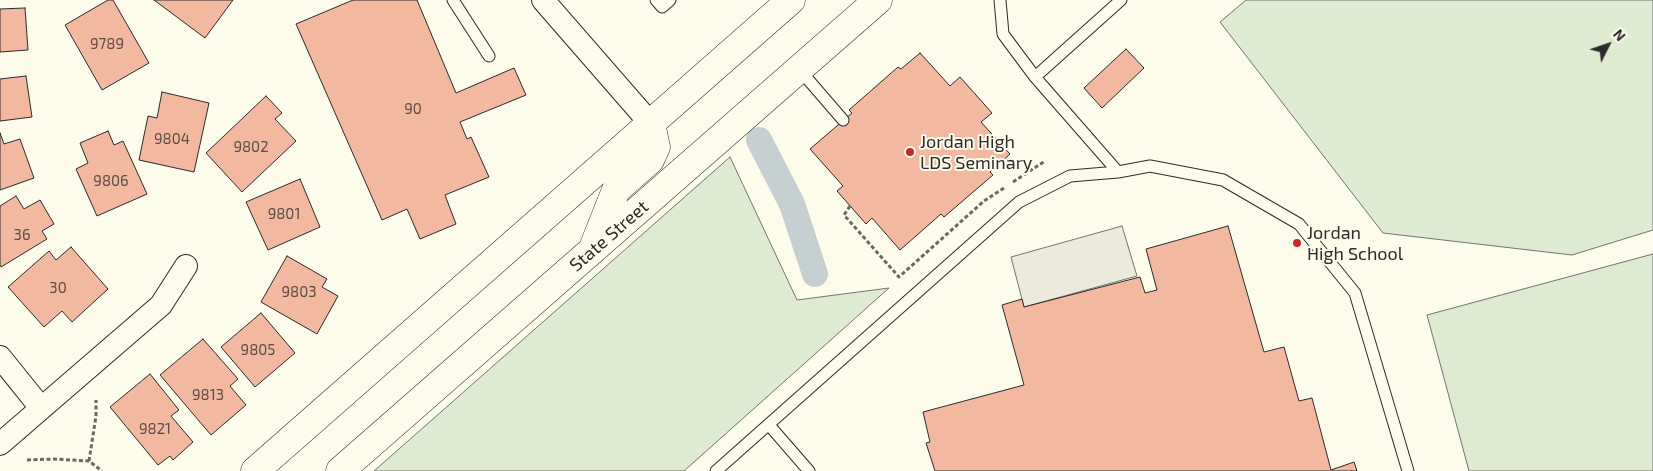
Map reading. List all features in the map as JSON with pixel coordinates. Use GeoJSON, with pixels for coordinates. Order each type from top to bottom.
{"type":"FeatureCollection","features":[{"type":"Feature","properties":{"kind":"main road"},"geometry":{"type":"LineString","coordinates":[[255,471],[791,0]]}},
{"type":"Feature","properties":{"kind":"main road","name":"State Street"},"geometry":{"type":"LineString","coordinates":[[340,471],[878,0]]}},
{"type":"Feature","properties":{"kind":"main road"},"geometry":{"type":"LineString","coordinates":[[591,251],[616,190],[650,160],[656,147],[651,124]]}},
{"type":"Feature","properties":{"kind":"street"},"geometry":{"type":"LineString","coordinates":[[543,0],[651,124]]}},
{"type":"Feature","properties":{"kind":"street"},"geometry":{"type":"LineString","coordinates":[[0,444],[161,305],[186,266]]}},
{"type":"Feature","properties":{"kind":"street"},"geometry":{"type":"LineString","coordinates":[[0,357],[41,408]]}},
{"type":"Feature","properties":{"kind":"lane"},"geometry":{"type":"LineString","coordinates":[[453,0],[489,56]]}},
{"type":"Feature","properties":{"kind":"lane"},"geometry":{"type":"LineString","coordinates":[[656,0],[662,7],[670,0]]}},
{"type":"Feature","properties":{"kind":"lane"},"geometry":{"type":"LineString","coordinates":[[1000,0],[1003,34],[1035,77],[1118,172]]}},
{"type":"Feature","properties":{"kind":"lane"},"geometry":{"type":"LineString","coordinates":[[1035,77],[1122,0]]}},
{"type":"Feature","properties":{"kind":"lane"},"geometry":{"type":"LineString","coordinates":[[799,69],[843,120]]}},
{"type":"Feature","properties":{"kind":"lane"},"geometry":{"type":"LineString","coordinates":[[716,471],[1019,202],[1070,176],[1118,172],[1150,166],[1223,180],[1299,224],[1355,293],[1408,471]]}},
{"type":"Feature","properties":{"kind":"lane"},"geometry":{"type":"LineString","coordinates":[[769,424],[808,471]]}},
{"type":"Feature","properties":{"kind":"path"},"geometry":{"type":"LineString","coordinates":[[850,206],[844,215],[899,277],[984,201],[1045,161]]}},
{"type":"Feature","properties":{"kind":"path"},"geometry":{"type":"LineString","coordinates":[[89,461],[96,416],[96,400]]}},
{"type":"Feature","properties":{"kind":"path"},"geometry":{"type":"LineString","coordinates":[[27,460],[89,461],[102,471]]}},
{"type":"Feature","properties":{"kind":"green space"},"geometry":{"type":"Polygon","coordinates":[[[1246,0],[1653,0],[1653,230],[1572,255],[1383,233],[1220,22],[1246,0]]]}},
{"type":"Feature","properties":{"kind":"green space"},"geometry":{"type":"Polygon","coordinates":[[[730,157],[797,300],[889,288],[684,471],[374,471],[730,157]]]}},
{"type":"Feature","properties":{"kind":"green space"},"geometry":{"type":"Polygon","coordinates":[[[1653,254],[1653,471],[1469,471],[1427,315],[1653,254]]]}},
{"type":"Feature","properties":{"kind":"shaded area"},"geometry":{"type":"Polygon","coordinates":[[[1122,226],[1137,276],[1024,307],[1011,257],[1122,226]]]}},
{"type":"Feature","properties":{"kind":"building"},"geometry":{"type":"Polygon","coordinates":[[[108,0],[113,0],[149,63],[102,90],[65,25],[108,0]]]}},
{"type":"Feature","properties":{"kind":"building"},"geometry":{"type":"Polygon","coordinates":[[[154,0],[233,0],[205,38],[154,0]]]}},
{"type":"Feature","properties":{"kind":"building"},"geometry":{"type":"Polygon","coordinates":[[[353,0],[417,0],[456,93],[514,68],[526,95],[460,122],[467,139],[471,137],[489,177],[445,195],[456,224],[420,239],[407,209],[382,220],[296,24],[353,0]]]}},
{"type":"Feature","properties":{"kind":"building"},"geometry":{"type":"Polygon","coordinates":[[[25,8],[28,50],[0,52],[0,9],[25,8]]]}},
{"type":"Feature","properties":{"kind":"building"},"geometry":{"type":"Polygon","coordinates":[[[1126,49],[1144,68],[1102,108],[1084,88],[1126,49]]]}},
{"type":"Feature","properties":{"kind":"building","name":"Jordan High LDS Seminary"},"geometry":{"type":"Polygon","coordinates":[[[920,53],[950,86],[960,77],[992,113],[981,122],[1010,154],[990,172],[993,175],[944,217],[941,214],[900,250],[872,218],[866,224],[837,191],[843,186],[810,149],[852,113],[849,110],[898,67],[901,69],[920,53]]]}},
{"type":"Feature","properties":{"kind":"building"},"geometry":{"type":"Polygon","coordinates":[[[26,76],[32,117],[0,121],[0,79],[26,76]]]}},
{"type":"Feature","properties":{"kind":"building"},"geometry":{"type":"Polygon","coordinates":[[[162,92],[209,103],[194,172],[139,160],[148,116],[157,118],[162,92]]]}},
{"type":"Feature","properties":{"kind":"building"},"geometry":{"type":"Polygon","coordinates":[[[266,96],[282,113],[275,119],[296,141],[242,192],[206,153],[266,96]]]}},
{"type":"Feature","properties":{"kind":"building"},"geometry":{"type":"Polygon","coordinates":[[[108,131],[114,145],[123,141],[147,194],[97,216],[76,169],[88,163],[80,143],[108,131]]]}},
{"type":"Feature","properties":{"kind":"building"},"geometry":{"type":"Polygon","coordinates":[[[0,133],[4,144],[20,139],[34,178],[0,190],[0,133]]]}},
{"type":"Feature","properties":{"kind":"building"},"geometry":{"type":"Polygon","coordinates":[[[300,179],[320,227],[268,250],[246,202],[300,179]]]}},
{"type":"Feature","properties":{"kind":"building"},"geometry":{"type":"Polygon","coordinates":[[[16,196],[24,209],[40,200],[54,224],[42,231],[47,239],[1,267],[0,206],[16,196]]]}},
{"type":"Feature","properties":{"kind":"building"},"geometry":{"type":"Polygon","coordinates":[[[1228,226],[1264,352],[1284,347],[1299,401],[1312,398],[1331,470],[1354,462],[1357,471],[935,471],[926,443],[930,442],[923,412],[1024,385],[1002,305],[1022,299],[1024,307],[1140,277],[1145,293],[1157,290],[1146,249],[1228,226]]]}},
{"type":"Feature","properties":{"kind":"building"},"geometry":{"type":"Polygon","coordinates":[[[71,247],[108,289],[72,322],[62,311],[44,327],[8,287],[49,251],[56,260],[71,247]]]}},
{"type":"Feature","properties":{"kind":"building"},"geometry":{"type":"Polygon","coordinates":[[[287,256],[327,279],[322,287],[338,296],[317,334],[261,302],[287,256]]]}},
{"type":"Feature","properties":{"kind":"building"},"geometry":{"type":"Polygon","coordinates":[[[261,313],[295,353],[255,387],[221,347],[261,313]]]}},
{"type":"Feature","properties":{"kind":"building"},"geometry":{"type":"Polygon","coordinates":[[[203,339],[238,379],[230,386],[246,405],[211,435],[160,375],[203,339]]]}},
{"type":"Feature","properties":{"kind":"building"},"geometry":{"type":"Polygon","coordinates":[[[150,374],[179,410],[171,416],[193,442],[173,460],[170,456],[158,465],[110,407],[150,374]]]}},
{"type":"Feature","properties":{"kind":"waterway"},"geometry":{"type":"LineString","coordinates":[[759,140],[792,204],[815,274]]}},
{"type":"Feature","properties":{"kind":"place","name":"Jordan High LDS Seminary"},"geometry":{"type":"Point","coordinates":[910,152]}},
{"type":"Feature","properties":{"kind":"place","name":"Jordan High School"},"geometry":{"type":"Point","coordinates":[1297,243]}}]}
